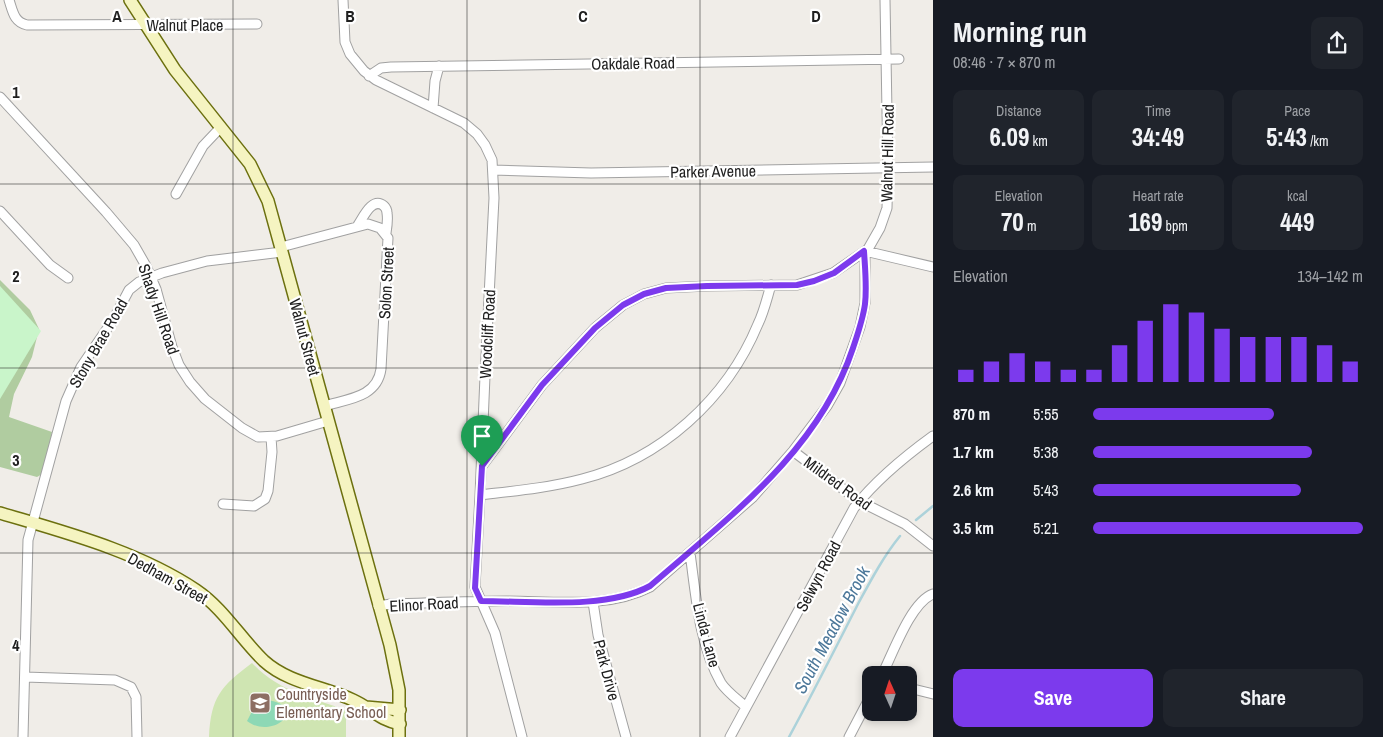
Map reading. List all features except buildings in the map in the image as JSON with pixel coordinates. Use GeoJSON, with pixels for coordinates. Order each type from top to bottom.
{"type":"FeatureCollection","features":[{"type":"Feature","properties":{"kind":"main road","name":"Walnut Street"},"geometry":{"type":"LineString","coordinates":[[130,0],[181,80],[250,164],[260,182],[282,249],[395,668],[400,710]]}},
{"type":"Feature","properties":{"kind":"main road","name":"Dedham Street"},"geometry":{"type":"LineString","coordinates":[[0,513],[108,547],[180,580],[215,604],[264,660],[279,672],[346,697],[366,707],[384,720],[400,724]]}},
{"type":"Feature","properties":{"kind":"main road","name":"Dedham Street"},"geometry":{"type":"LineString","coordinates":[[366,707],[400,710]]}},
{"type":"Feature","properties":{"kind":"main road"},"geometry":{"type":"LineString","coordinates":[[399,737],[400,710]]}},
{"type":"Feature","properties":{"kind":"street","name":"Walnut Place"},"geometry":{"type":"LineString","coordinates":[[9,0],[15,19],[21,24],[27,25],[257,24]]}},
{"type":"Feature","properties":{"kind":"street","name":"Woodcliff Road"},"geometry":{"type":"LineString","coordinates":[[343,0],[344,36],[347,48],[354,61],[370,76],[464,124],[477,134],[492,160],[494,198],[475,588],[495,633],[522,737]]}},
{"type":"Feature","properties":{"kind":"street","name":"Walnut Hill Road"},"geometry":{"type":"LineString","coordinates":[[482,466],[542,385],[595,328],[623,305],[644,294],[666,288],[797,285],[834,273],[868,249],[880,228],[887,208],[885,0]]}},
{"type":"Feature","properties":{"kind":"street","name":"Oakdale Road"},"geometry":{"type":"LineString","coordinates":[[370,76],[376,70],[386,67],[899,59]]}},
{"type":"Feature","properties":{"kind":"street"},"geometry":{"type":"LineString","coordinates":[[433,108],[434,81],[439,66]]}},
{"type":"Feature","properties":{"kind":"street","name":"Shady Hill Road"},"geometry":{"type":"LineString","coordinates":[[0,97],[115,222],[141,256],[151,276],[175,356],[190,382],[205,399],[242,428],[258,437],[271,437],[328,421]]}},
{"type":"Feature","properties":{"kind":"street"},"geometry":{"type":"LineString","coordinates":[[176,194],[203,146],[221,127]]}},
{"type":"Feature","properties":{"kind":"street","name":"Parker Avenue"},"geometry":{"type":"LineString","coordinates":[[493,170],[591,173],[933,167]]}},
{"type":"Feature","properties":{"kind":"street"},"geometry":{"type":"LineString","coordinates":[[358,225],[371,206],[381,204],[386,208],[387,212],[386,233]]}},
{"type":"Feature","properties":{"kind":"street"},"geometry":{"type":"LineString","coordinates":[[0,211],[50,265],[68,278]]}},
{"type":"Feature","properties":{"kind":"street","name":"Solon Street"},"geometry":{"type":"LineString","coordinates":[[282,249],[358,225],[372,224],[386,233],[388,242],[381,369],[378,382],[370,391],[364,394],[324,406]]}},
{"type":"Feature","properties":{"kind":"street","name":"Stony Brae Road"},"geometry":{"type":"LineString","coordinates":[[23,737],[28,548],[32,522],[66,401],[75,378],[87,356],[113,320],[129,290],[139,282],[151,276],[217,259],[260,256],[282,249]]}},
{"type":"Feature","properties":{"kind":"street"},"geometry":{"type":"LineString","coordinates":[[864,251],[933,267]]}},
{"type":"Feature","properties":{"kind":"street","name":"Elinor Road"},"geometry":{"type":"LineString","coordinates":[[378,606],[481,601],[592,602],[638,593],[650,586],[753,497],[793,451],[827,406],[840,383],[860,327],[865,303],[864,251]]}},
{"type":"Feature","properties":{"kind":"street"},"geometry":{"type":"LineString","coordinates":[[480,496],[534,489],[582,479],[638,457],[666,440],[692,420],[719,391],[740,361],[759,324],[771,285]]}},
{"type":"Feature","properties":{"kind":"street","name":"Selwyn Road"},"geometry":{"type":"LineString","coordinates":[[730,737],[854,508],[882,477],[933,436]]}},
{"type":"Feature","properties":{"kind":"street"},"geometry":{"type":"LineString","coordinates":[[223,504],[254,506],[264,499],[268,491],[272,452],[271,437]]}},
{"type":"Feature","properties":{"kind":"street","name":"Mildred Road"},"geometry":{"type":"LineString","coordinates":[[793,451],[859,501],[906,524],[933,546]]}},
{"type":"Feature","properties":{"kind":"street","name":"Linda Lane"},"geometry":{"type":"LineString","coordinates":[[690,553],[701,627],[710,657],[722,683],[746,707]]}},
{"type":"Feature","properties":{"kind":"street"},"geometry":{"type":"LineString","coordinates":[[886,666],[910,616],[926,596],[933,594]]}},
{"type":"Feature","properties":{"kind":"street","name":"Park Drive"},"geometry":{"type":"LineString","coordinates":[[592,602],[609,680],[626,737]]}},
{"type":"Feature","properties":{"kind":"street"},"geometry":{"type":"LineString","coordinates":[[25,677],[108,679],[126,684],[136,697],[137,737]]}},
{"type":"Feature","properties":{"kind":"street"},"geometry":{"type":"LineString","coordinates":[[918,690],[933,694]]}},
{"type":"Feature","properties":{"kind":"street"},"geometry":{"type":"LineString","coordinates":[[849,737],[862,712]]}},
{"type":"Feature","properties":{"kind":"green space"},"geometry":{"type":"Polygon","coordinates":[[[0,280],[30,310],[39,329],[32,357],[14,394],[9,417],[52,432],[44,473],[37,477],[0,467],[0,280]]]}},
{"type":"Feature","properties":{"kind":"green space"},"geometry":{"type":"Polygon","coordinates":[[[0,286],[41,331],[0,399],[0,286]]]}},
{"type":"Feature","properties":{"kind":"green space","name":"Countryside Elementary School"},"geometry":{"type":"Polygon","coordinates":[[[252,663],[262,673],[284,687],[346,710],[346,737],[209,737],[215,702],[225,686],[252,663]]]}},
{"type":"Feature","properties":{"kind":"green space"},"geometry":{"type":"Polygon","coordinates":[[[259,698],[282,705],[287,715],[284,720],[278,724],[263,727],[247,721],[259,698]]]}},
{"type":"Feature","properties":{"kind":"waterway","name":"South Meadow Brook"},"geometry":{"type":"LineString","coordinates":[[916,520],[933,506]]}},
{"type":"Feature","properties":{"kind":"waterway","name":"South Meadow Brook"},"geometry":{"type":"LineString","coordinates":[[789,737],[858,604],[883,560],[900,536]]}},
{"type":"Feature","properties":{"kind":"place","name":"Countryside Elementary School"},"geometry":{"type":"Point","coordinates":[260,703]}},
{"type":"Feature","properties":{"kind":"route"},"geometry":{"type":"LineString","coordinates":[[864,251],[865,303],[860,327],[840,383],[827,406],[793,451],[753,497],[650,586],[638,593],[592,602],[481,601],[475,588],[482,466],[542,385],[567,356],[595,328],[623,305],[644,294],[666,288],[797,285],[834,273],[864,251]]}}]}
